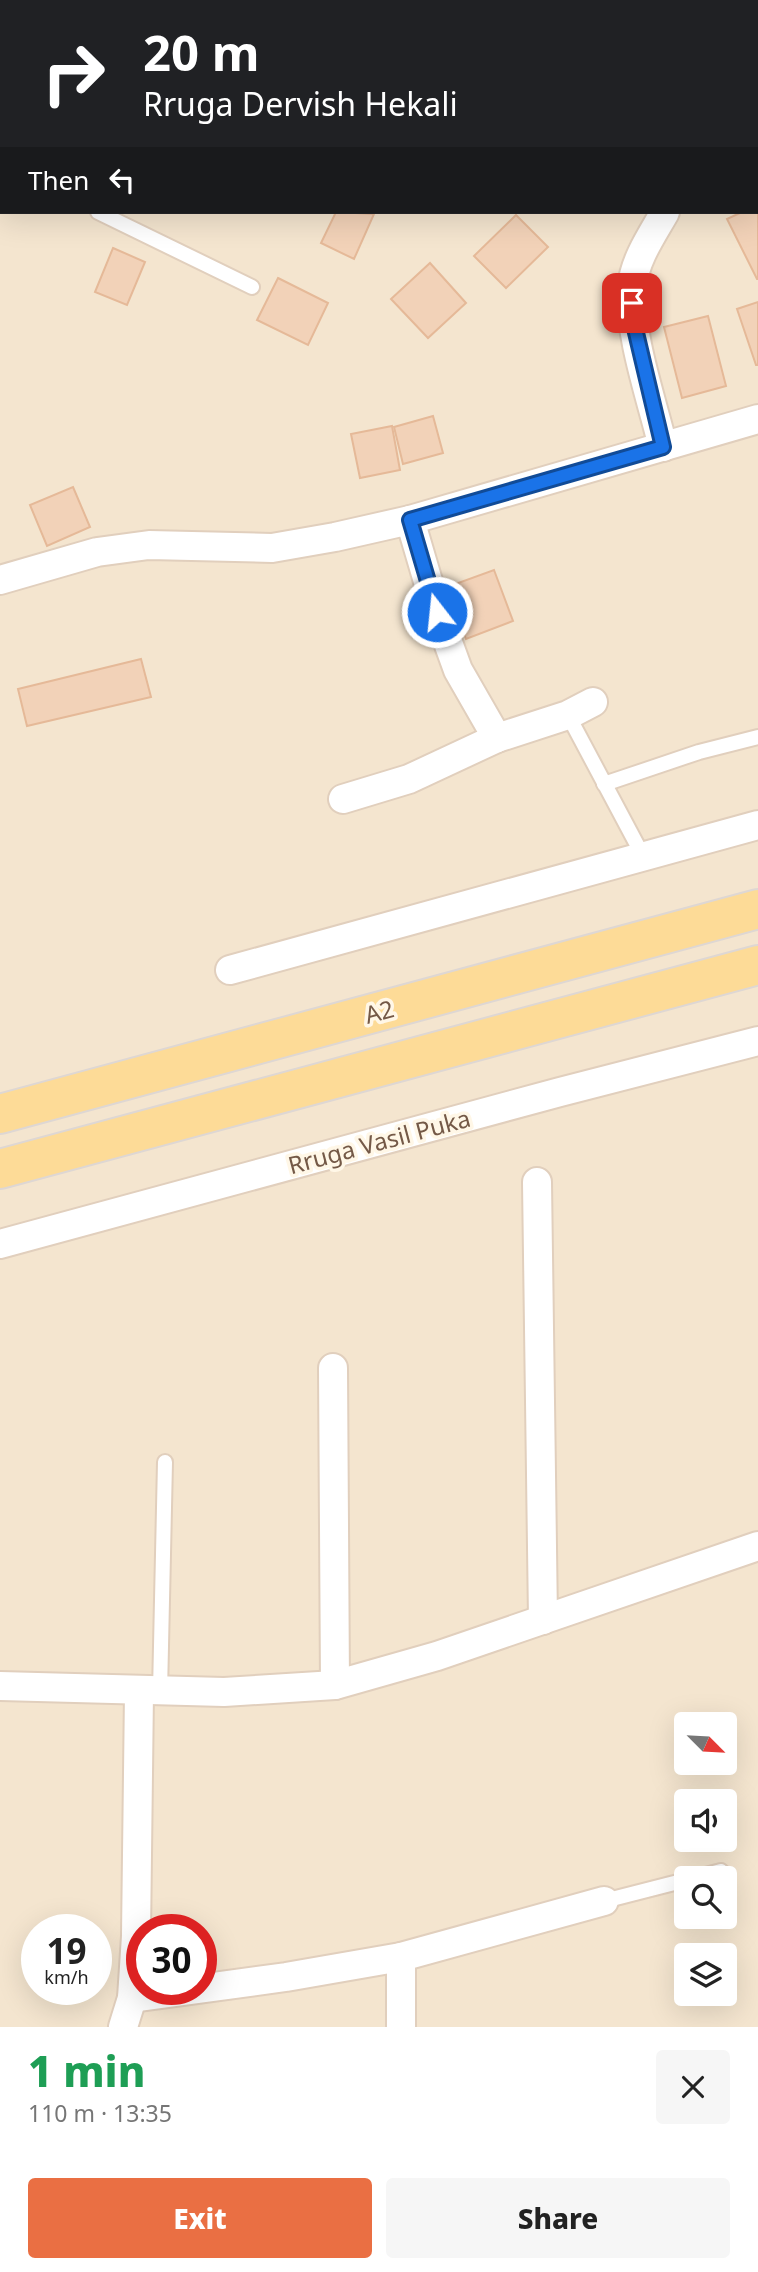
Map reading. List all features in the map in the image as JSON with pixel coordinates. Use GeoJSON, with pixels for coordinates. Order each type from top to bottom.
{"type":"FeatureCollection","features":[{"type":"Feature","properties":{"kind":"main road","name":"A2"},"geometry":{"type":"LineString","coordinates":[[0,1114],[758,909]]}},
{"type":"Feature","properties":{"kind":"main road"},"geometry":{"type":"LineString","coordinates":[[0,1169],[758,965]]}},
{"type":"Feature","properties":{"kind":"street"},"geometry":{"type":"LineString","coordinates":[[663,447],[633,320],[632,285],[640,257],[664,214]]}},
{"type":"Feature","properties":{"kind":"street"},"geometry":{"type":"LineString","coordinates":[[0,580],[96,552],[149,545],[272,548],[335,537],[410,520],[758,419]]}},
{"type":"Feature","properties":{"kind":"street"},"geometry":{"type":"LineString","coordinates":[[410,520],[437,612],[458,670],[497,738]]}},
{"type":"Feature","properties":{"kind":"street"},"geometry":{"type":"LineString","coordinates":[[343,799],[409,779],[497,738],[568,715],[593,702]]}},
{"type":"Feature","properties":{"kind":"street"},"geometry":{"type":"LineString","coordinates":[[230,970],[758,825]]}},
{"type":"Feature","properties":{"kind":"street","name":"Rruga Vasil Puka"},"geometry":{"type":"LineString","coordinates":[[0,1244],[560,1091],[758,1041]]}},
{"type":"Feature","properties":{"kind":"street"},"geometry":{"type":"LineString","coordinates":[[537,1182],[543,1620]]}},
{"type":"Feature","properties":{"kind":"street"},"geometry":{"type":"LineString","coordinates":[[333,1368],[335,1685]]}},
{"type":"Feature","properties":{"kind":"street"},"geometry":{"type":"LineString","coordinates":[[0,1686],[224,1692],[335,1685],[377,1675],[758,1546]]}},
{"type":"Feature","properties":{"kind":"street"},"geometry":{"type":"LineString","coordinates":[[137,1914],[150,1692]]}},
{"type":"Feature","properties":{"kind":"street"},"geometry":{"type":"LineString","coordinates":[[217,1986],[401,1956],[604,1901]]}},
{"type":"Feature","properties":{"kind":"street"},"geometry":{"type":"LineString","coordinates":[[401,1956],[401,2027]]}},
{"type":"Feature","properties":{"kind":"street"},"geometry":{"type":"LineString","coordinates":[[123,2027],[130,2005]]}},
{"type":"Feature","properties":{"kind":"lane"},"geometry":{"type":"LineString","coordinates":[[102,214],[253,287]]}},
{"type":"Feature","properties":{"kind":"lane"},"geometry":{"type":"LineString","coordinates":[[568,715],[643,856]]}},
{"type":"Feature","properties":{"kind":"lane"},"geometry":{"type":"LineString","coordinates":[[604,784],[699,752],[758,737]]}},
{"type":"Feature","properties":{"kind":"lane"},"geometry":{"type":"LineString","coordinates":[[150,1692],[165,1462]]}},
{"type":"Feature","properties":{"kind":"lane"},"geometry":{"type":"LineString","coordinates":[[604,1901],[674,1883]]}},
{"type":"Feature","properties":{"kind":"shaded area"},"geometry":{"type":"Polygon","coordinates":[[[0,214],[758,214],[758,2027],[0,2027],[0,214]]]}},
{"type":"Feature","properties":{"kind":"building"},"geometry":{"type":"Polygon","coordinates":[[[335,214],[374,214],[354,259],[321,243],[335,214]]]}},
{"type":"Feature","properties":{"kind":"building"},"geometry":{"type":"Polygon","coordinates":[[[738,214],[758,214],[758,279],[757,279],[727,219],[738,214]]]}},
{"type":"Feature","properties":{"kind":"building"},"geometry":{"type":"Polygon","coordinates":[[[516,215],[548,247],[506,288],[474,256],[516,215]]]}},
{"type":"Feature","properties":{"kind":"building"},"geometry":{"type":"Polygon","coordinates":[[[113,248],[145,262],[127,305],[95,292],[113,248]]]}},
{"type":"Feature","properties":{"kind":"building"},"geometry":{"type":"Polygon","coordinates":[[[430,263],[466,303],[428,338],[391,299],[430,263]]]}},
{"type":"Feature","properties":{"kind":"building"},"geometry":{"type":"Polygon","coordinates":[[[278,278],[328,303],[308,345],[257,320],[278,278]]]}},
{"type":"Feature","properties":{"kind":"building"},"geometry":{"type":"Polygon","coordinates":[[[758,302],[758,365],[756,365],[737,309],[758,302]]]}},
{"type":"Feature","properties":{"kind":"building"},"geometry":{"type":"Polygon","coordinates":[[[708,316],[726,386],[682,398],[664,327],[708,316]]]}},
{"type":"Feature","properties":{"kind":"building"},"geometry":{"type":"Polygon","coordinates":[[[433,416],[443,453],[403,464],[394,427],[433,416]]]}},
{"type":"Feature","properties":{"kind":"building"},"geometry":{"type":"Polygon","coordinates":[[[392,426],[400,470],[360,478],[351,434],[392,426]]]}},
{"type":"Feature","properties":{"kind":"building"},"geometry":{"type":"Polygon","coordinates":[[[73,487],[90,527],[47,546],[30,505],[73,487]]]}},
{"type":"Feature","properties":{"kind":"building"},"geometry":{"type":"Polygon","coordinates":[[[494,570],[513,621],[466,639],[447,587],[494,570]]]}},
{"type":"Feature","properties":{"kind":"building"},"geometry":{"type":"Polygon","coordinates":[[[141,659],[151,697],[27,726],[18,689],[141,659]]]}},
{"type":"Feature","properties":{"kind":"route"},"geometry":{"type":"LineString","coordinates":[[437,612],[410,520],[663,447],[633,320],[632,303]]}}]}
